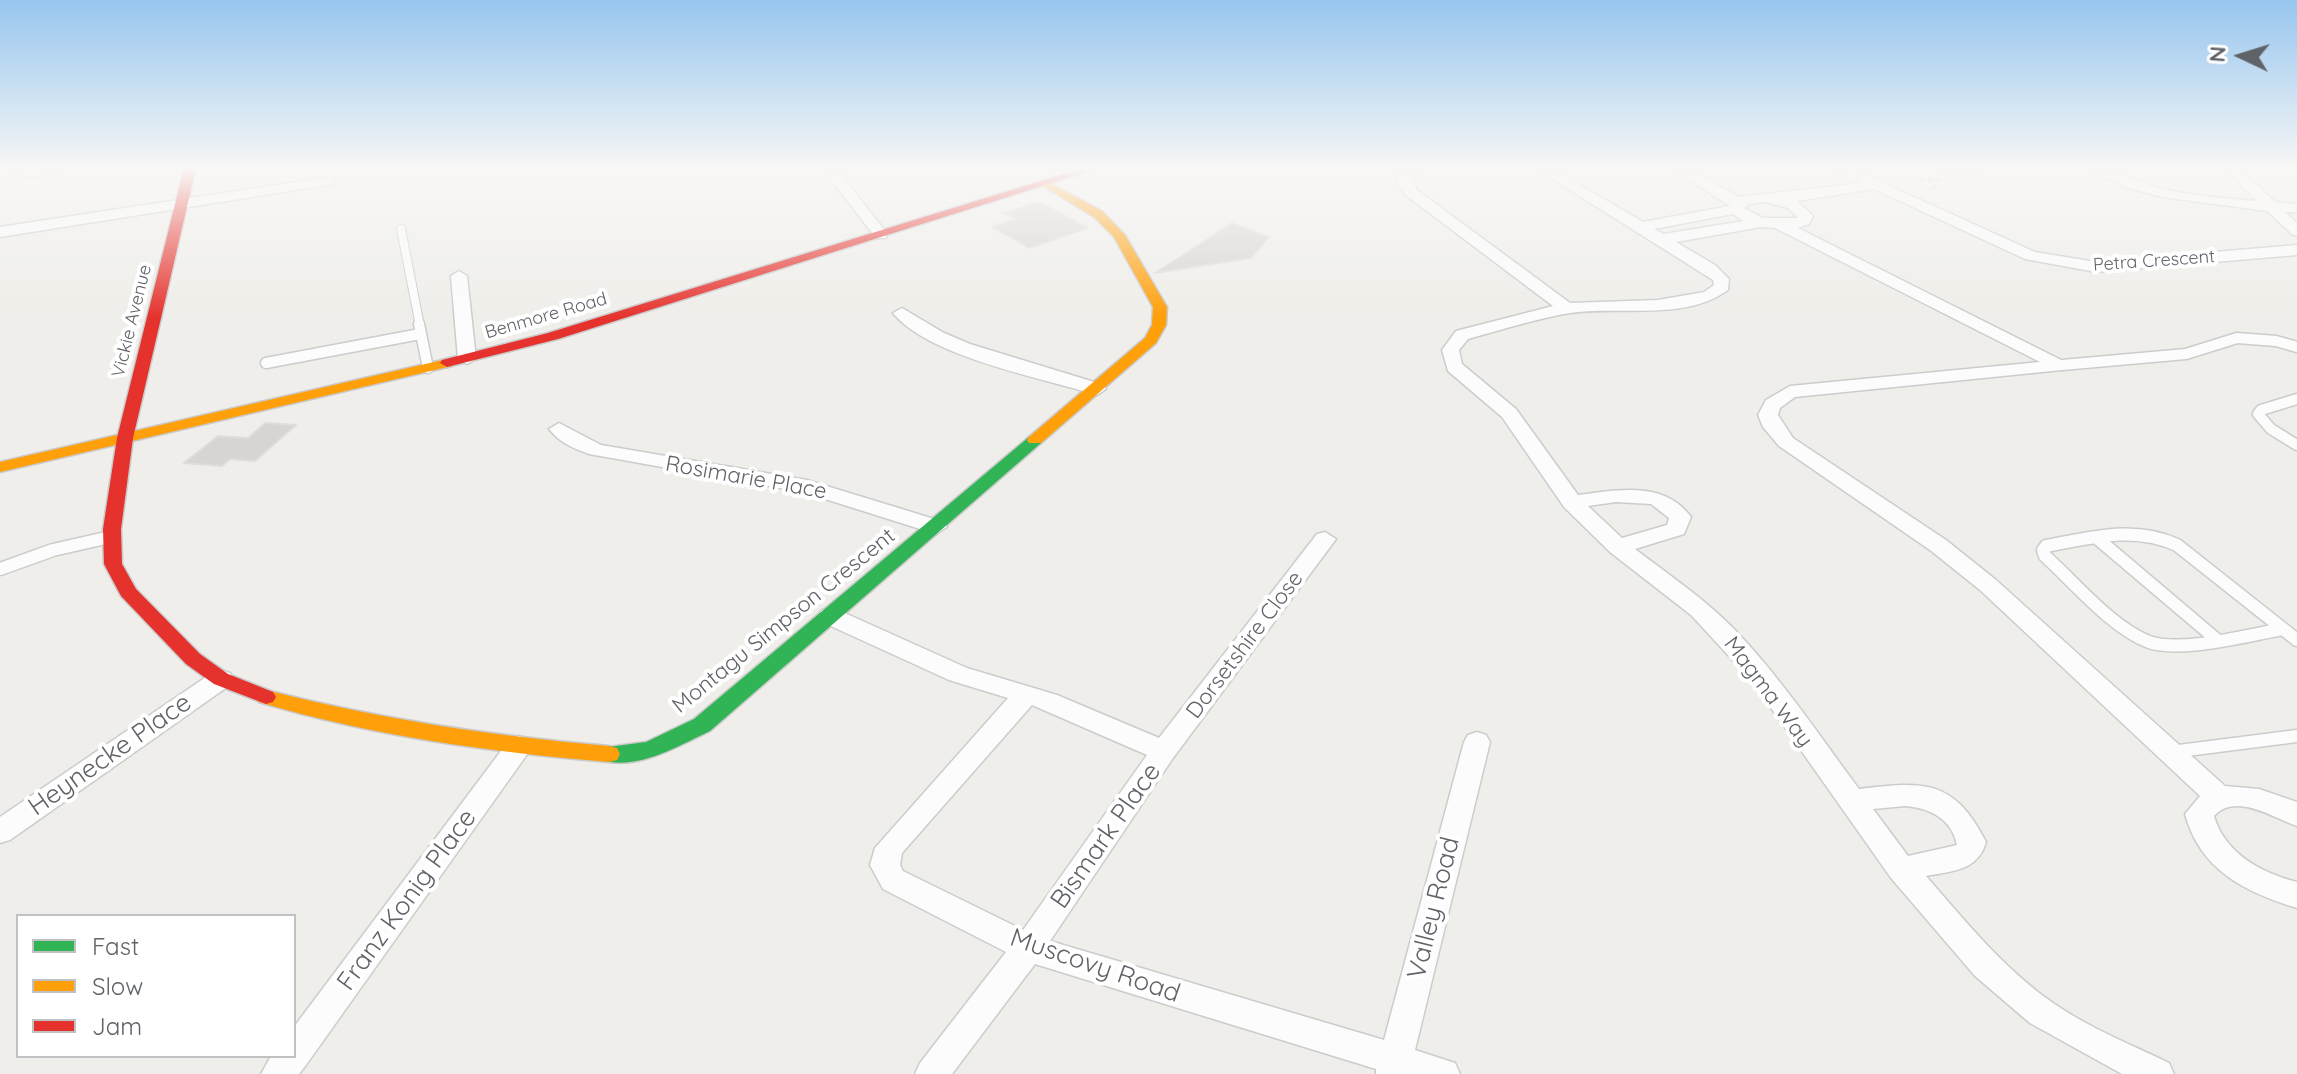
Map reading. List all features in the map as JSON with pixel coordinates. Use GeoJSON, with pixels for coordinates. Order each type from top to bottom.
{"type":"FeatureCollection","features":[{"type":"Feature","properties":{"kind":"street"},"geometry":{"type":"LineString","coordinates":[[0,232],[87,218]]}},
{"type":"Feature","properties":{"kind":"street","name":"Vickie Avenue"},"geometry":{"type":"LineString","coordinates":[[125,438],[150,323],[178,218]]}},
{"type":"Feature","properties":{"kind":"street"},"geometry":{"type":"LineString","coordinates":[[868,218],[881,235]]}},
{"type":"Feature","properties":{"kind":"street","name":"Benmore Road"},"geometry":{"type":"LineString","coordinates":[[0,467],[467,359],[553,336],[934,218]]}},
{"type":"Feature","properties":{"kind":"street","name":"Montagu Simpson Crescent"},"geometry":{"type":"LineString","coordinates":[[125,438],[112,536],[113,564],[128,592],[172,640],[221,679],[306,709],[519,746],[597,755],[649,750],[702,725],[1151,340],[1159,325],[1160,307],[1119,235],[1102,218]]}},
{"type":"Feature","properties":{"kind":"street"},"geometry":{"type":"LineString","coordinates":[[1446,218],[1566,308],[1658,305],[1709,296],[1722,287],[1721,279],[1709,268],[1624,218]]}},
{"type":"Feature","properties":{"kind":"street"},"geometry":{"type":"LineString","coordinates":[[1639,227],[1680,218]]}},
{"type":"Feature","properties":{"kind":"street"},"geometry":{"type":"LineString","coordinates":[[1750,218],[1781,225],[2062,365]]}},
{"type":"Feature","properties":{"kind":"street"},"geometry":{"type":"LineString","coordinates":[[1781,225],[1799,218]]}},
{"type":"Feature","properties":{"kind":"street"},"geometry":{"type":"LineString","coordinates":[[1807,218],[1931,298]]}},
{"type":"Feature","properties":{"kind":"street","name":"Petra Crescent"},"geometry":{"type":"LineString","coordinates":[[1947,218],[2031,256],[2049,274],[2069,279],[2086,279],[2112,266],[2297,250]]}},
{"type":"Feature","properties":{"kind":"street"},"geometry":{"type":"LineString","coordinates":[[1659,240],[1761,222]]}},
{"type":"Feature","properties":{"kind":"street"},"geometry":{"type":"LineString","coordinates":[[459,276],[467,359]]}},
{"type":"Feature","properties":{"kind":"street","name":"Magma Way"},"geometry":{"type":"LineString","coordinates":[[1566,308],[1462,335],[1450,347],[1449,357],[1454,367],[1509,413],[1572,502],[1618,547],[1726,635],[1761,675],[1901,869],[1986,966],[2016,993],[2079,1036],[2157,1074]]}},
{"type":"Feature","properties":{"kind":"street"},"geometry":{"type":"LineString","coordinates":[[902,313],[910,324],[943,341],[1097,389]]}},
{"type":"Feature","properties":{"kind":"street"},"geometry":{"type":"LineString","coordinates":[[2062,365],[1790,392],[1774,401],[1767,415],[1769,425],[1786,442],[1938,545],[1988,585],[2219,797]]}},
{"type":"Feature","properties":{"kind":"street","name":"Rosimarie Place"},"geometry":{"type":"LineString","coordinates":[[559,429],[572,440],[604,452],[807,486],[936,527]]}},
{"type":"Feature","properties":{"kind":"street"},"geometry":{"type":"LineString","coordinates":[[1572,502],[1640,496],[1666,503],[1680,517],[1676,529],[1665,535],[1618,547]]}},
{"type":"Feature","properties":{"kind":"street","name":"Dorsetshire Close"},"geometry":{"type":"LineString","coordinates":[[1164,751],[1325,539]]}},
{"type":"Feature","properties":{"kind":"street"},"geometry":{"type":"LineString","coordinates":[[830,616],[970,679],[1048,701],[1164,751]]}},
{"type":"Feature","properties":{"kind":"street","name":"Heynecke Place"},"geometry":{"type":"LineString","coordinates":[[0,832],[221,679]]}},
{"type":"Feature","properties":{"kind":"street","name":"Muscovy Road"},"geometry":{"type":"LineString","coordinates":[[1026,695],[889,848],[885,865],[893,880],[1028,948],[1393,1068],[1443,1074]]}},
{"type":"Feature","properties":{"kind":"street","name":"Valley Road"},"geometry":{"type":"LineString","coordinates":[[1393,1068],[1477,742]]}},
{"type":"Feature","properties":{"kind":"street","name":"Franz Konig Place"},"geometry":{"type":"LineString","coordinates":[[296,1051],[519,746]]}},
{"type":"Feature","properties":{"kind":"street","name":"Bismark Place"},"geometry":{"type":"LineString","coordinates":[[932,1074],[1028,948],[1164,751]]}},
{"type":"Feature","properties":{"kind":"street"},"geometry":{"type":"LineString","coordinates":[[2297,815],[2260,800],[2237,796],[2219,797],[2205,803],[2199,814],[2201,829],[2212,846],[2254,879],[2297,895]]}},
{"type":"Feature","properties":{"kind":"street"},"geometry":{"type":"LineString","coordinates":[[1849,801],[1927,797],[1937,799],[1956,812],[1972,842],[1969,852],[1954,859],[1901,869]]}},
{"type":"Feature","properties":{"kind":"street","name":"Franz Konig Place"},"geometry":{"type":"LineString","coordinates":[[278,1074],[291,1058]]}},
{"type":"Feature","properties":{"kind":"lane"},"geometry":{"type":"LineString","coordinates":[[401,229],[428,368]]}},
{"type":"Feature","properties":{"kind":"lane"},"geometry":{"type":"LineString","coordinates":[[266,363],[420,334]]}},
{"type":"Feature","properties":{"kind":"lane"},"geometry":{"type":"LineString","coordinates":[[2062,365],[2186,354],[2237,338],[2297,347]]}},
{"type":"Feature","properties":{"kind":"lane"},"geometry":{"type":"LineString","coordinates":[[2297,399],[2261,410],[2258,414],[2271,429],[2297,445]]}},
{"type":"Feature","properties":{"kind":"lane"},"geometry":{"type":"LineString","coordinates":[[2283,629],[2160,644],[2144,639],[2103,608],[2044,553],[2046,546],[2140,533],[2167,538],[2283,629],[2297,640]]}},
{"type":"Feature","properties":{"kind":"lane"},"geometry":{"type":"LineString","coordinates":[[0,569],[53,550],[112,536]]}},
{"type":"Feature","properties":{"kind":"lane"},"geometry":{"type":"LineString","coordinates":[[2098,539],[2216,639]]}},
{"type":"Feature","properties":{"kind":"lane"},"geometry":{"type":"LineString","coordinates":[[2171,752],[2297,736]]}},
{"type":"Feature","properties":{"kind":"building"},"geometry":{"type":"Polygon","coordinates":[[[1069,218],[1088,228],[1029,248],[992,227],[1015,219],[1069,218]]]}},
{"type":"Feature","properties":{"kind":"building"},"geometry":{"type":"Polygon","coordinates":[[[1232,223],[1269,237],[1251,258],[1155,273],[1232,223]]]}},
{"type":"Feature","properties":{"kind":"building"},"geometry":{"type":"Polygon","coordinates":[[[265,423],[296,425],[255,461],[230,459],[222,466],[184,463],[218,436],[248,438],[265,423]]]}},
{"type":"Feature","properties":{"kind":"traffic: fast"},"geometry":{"type":"LineString","coordinates":[[609,754],[649,750],[702,725],[1035,440]]}},
{"type":"Feature","properties":{"kind":"traffic: slow"},"geometry":{"type":"LineString","coordinates":[[1035,440],[1151,340],[1159,325],[1160,307],[1119,235],[1102,218]]}},
{"type":"Feature","properties":{"kind":"traffic: slow"},"geometry":{"type":"LineString","coordinates":[[0,467],[447,363]]}},
{"type":"Feature","properties":{"kind":"traffic: slow"},"geometry":{"type":"LineString","coordinates":[[266,697],[337,716],[519,746],[609,754]]}},
{"type":"Feature","properties":{"kind":"traffic: jam"},"geometry":{"type":"LineString","coordinates":[[178,218],[125,438],[112,529],[113,564],[128,592],[193,659],[221,679],[266,697]]}},
{"type":"Feature","properties":{"kind":"traffic: jam"},"geometry":{"type":"LineString","coordinates":[[447,363],[553,336],[932,218]]}}]}
